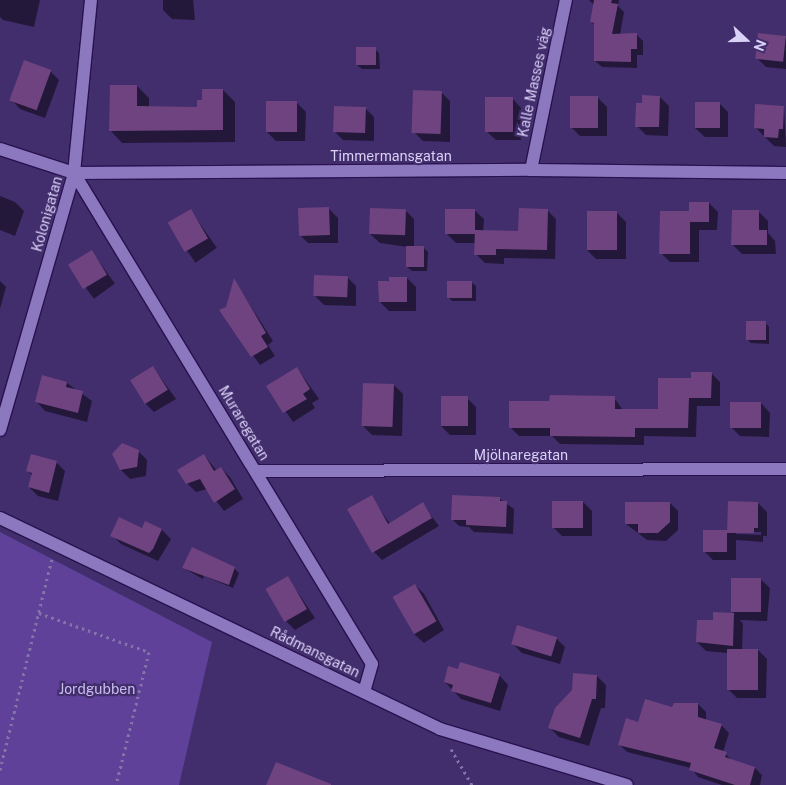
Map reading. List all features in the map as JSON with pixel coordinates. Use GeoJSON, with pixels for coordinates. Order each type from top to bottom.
{"type":"FeatureCollection","features":[{"type":"Feature","properties":{"kind":"street","name":"Kolonigatan"},"geometry":{"type":"LineString","coordinates":[[0,430],[74,173],[91,0]]}},
{"type":"Feature","properties":{"kind":"street","name":"Kalle Masses väg"},"geometry":{"type":"LineString","coordinates":[[531,170],[566,0]]}},
{"type":"Feature","properties":{"kind":"street","name":"Timmermansgatan"},"geometry":{"type":"LineString","coordinates":[[0,149],[74,173],[531,170],[786,173]]}},
{"type":"Feature","properties":{"kind":"street","name":"Muraregatan"},"geometry":{"type":"LineString","coordinates":[[74,173],[372,664],[364,692]]}},
{"type":"Feature","properties":{"kind":"street","name":"Mjölnaregatan"},"geometry":{"type":"LineString","coordinates":[[256,471],[786,469]]}},
{"type":"Feature","properties":{"kind":"street","name":"Rådmansgatan"},"geometry":{"type":"LineString","coordinates":[[0,518],[440,729],[628,785]]}},
{"type":"Feature","properties":{"kind":"path"},"geometry":{"type":"LineString","coordinates":[[0,770],[55,546]]}},
{"type":"Feature","properties":{"kind":"path"},"geometry":{"type":"LineString","coordinates":[[39,614],[149,652],[116,785]]}},
{"type":"Feature","properties":{"kind":"path"},"geometry":{"type":"LineString","coordinates":[[440,729],[472,785]]}},
{"type":"Feature","properties":{"kind":"green space","name":"Jordgubben"},"geometry":{"type":"Polygon","coordinates":[[[0,532],[212,642],[179,785],[0,785],[0,532]]]}},
{"type":"Feature","properties":{"kind":"building"},"geometry":{"type":"Polygon","coordinates":[[[594,0],[612,0],[611,3],[618,4],[612,34],[637,33],[637,49],[631,49],[631,62],[594,61],[594,23],[590,22],[594,0]]]}},
{"type":"Feature","properties":{"kind":"building"},"geometry":{"type":"Polygon","coordinates":[[[758,33],[786,36],[783,62],[755,59],[758,33]]]}},
{"type":"Feature","properties":{"kind":"building"},"geometry":{"type":"Polygon","coordinates":[[[356,47],[376,47],[376,65],[356,65],[356,47]]]}},
{"type":"Feature","properties":{"kind":"building"},"geometry":{"type":"Polygon","coordinates":[[[24,60],[51,70],[37,110],[9,100],[24,60]]]}},
{"type":"Feature","properties":{"kind":"building"},"geometry":{"type":"Polygon","coordinates":[[[110,85],[137,85],[137,106],[197,107],[197,100],[202,100],[202,89],[223,89],[223,130],[109,131],[110,85]]]}},
{"type":"Feature","properties":{"kind":"building"},"geometry":{"type":"Polygon","coordinates":[[[413,90],[442,91],[440,134],[411,133],[413,90]]]}},
{"type":"Feature","properties":{"kind":"building"},"geometry":{"type":"Polygon","coordinates":[[[642,95],[660,96],[659,127],[635,127],[636,103],[642,103],[642,95]]]}},
{"type":"Feature","properties":{"kind":"building"},"geometry":{"type":"Polygon","coordinates":[[[570,96],[598,96],[598,128],[570,128],[570,96]]]}},
{"type":"Feature","properties":{"kind":"building"},"geometry":{"type":"Polygon","coordinates":[[[485,97],[513,97],[513,132],[485,132],[485,97]]]}},
{"type":"Feature","properties":{"kind":"building"},"geometry":{"type":"Polygon","coordinates":[[[266,101],[297,101],[297,132],[266,132],[266,101]]]}},
{"type":"Feature","properties":{"kind":"building"},"geometry":{"type":"Polygon","coordinates":[[[695,102],[720,102],[720,128],[695,128],[695,102]]]}},
{"type":"Feature","properties":{"kind":"building"},"geometry":{"type":"Polygon","coordinates":[[[755,104],[784,106],[783,129],[779,129],[778,138],[764,137],[764,129],[754,128],[755,104]]]}},
{"type":"Feature","properties":{"kind":"building"},"geometry":{"type":"Polygon","coordinates":[[[334,106],[366,107],[365,133],[333,132],[334,106]]]}},
{"type":"Feature","properties":{"kind":"building"},"geometry":{"type":"Polygon","coordinates":[[[689,202],[709,202],[709,222],[690,222],[690,254],[659,254],[660,211],[689,211],[689,202]]]}},
{"type":"Feature","properties":{"kind":"building"},"geometry":{"type":"Polygon","coordinates":[[[329,207],[330,235],[299,236],[298,208],[329,207]]]}},
{"type":"Feature","properties":{"kind":"building"},"geometry":{"type":"Polygon","coordinates":[[[370,208],[406,209],[405,235],[369,234],[370,208]]]}},
{"type":"Feature","properties":{"kind":"building"},"geometry":{"type":"Polygon","coordinates":[[[519,208],[548,209],[547,250],[496,249],[496,255],[474,255],[475,230],[518,231],[519,208]]]}},
{"type":"Feature","properties":{"kind":"building"},"geometry":{"type":"Polygon","coordinates":[[[191,209],[208,238],[185,252],[168,222],[191,209]]]}},
{"type":"Feature","properties":{"kind":"building"},"geometry":{"type":"Polygon","coordinates":[[[445,209],[475,209],[475,234],[445,234],[445,209]]]}},
{"type":"Feature","properties":{"kind":"building"},"geometry":{"type":"Polygon","coordinates":[[[732,210],[759,210],[759,230],[767,230],[767,245],[731,245],[732,210]]]}},
{"type":"Feature","properties":{"kind":"building"},"geometry":{"type":"Polygon","coordinates":[[[587,211],[617,211],[617,250],[587,250],[587,211]]]}},
{"type":"Feature","properties":{"kind":"building"},"geometry":{"type":"Polygon","coordinates":[[[406,246],[424,246],[424,267],[406,267],[406,246]]]}},
{"type":"Feature","properties":{"kind":"building"},"geometry":{"type":"Polygon","coordinates":[[[92,250],[107,275],[83,289],[68,264],[92,250]]]}},
{"type":"Feature","properties":{"kind":"building"},"geometry":{"type":"Polygon","coordinates":[[[314,275],[348,276],[347,297],[313,296],[314,275]]]}},
{"type":"Feature","properties":{"kind":"building"},"geometry":{"type":"Polygon","coordinates":[[[389,277],[407,277],[407,302],[379,302],[378,281],[389,281],[389,277]]]}},
{"type":"Feature","properties":{"kind":"building"},"geometry":{"type":"Polygon","coordinates":[[[234,278],[266,333],[261,336],[268,347],[251,357],[219,310],[226,307],[234,278]]]}},
{"type":"Feature","properties":{"kind":"building"},"geometry":{"type":"Polygon","coordinates":[[[447,281],[472,281],[472,298],[447,298],[447,281]]]}},
{"type":"Feature","properties":{"kind":"building"},"geometry":{"type":"Polygon","coordinates":[[[746,321],[766,321],[766,340],[746,340],[746,321]]]}},
{"type":"Feature","properties":{"kind":"building"},"geometry":{"type":"Polygon","coordinates":[[[153,366],[168,390],[145,404],[130,380],[153,366]]]}},
{"type":"Feature","properties":{"kind":"building"},"geometry":{"type":"Polygon","coordinates":[[[297,367],[310,389],[303,394],[307,399],[283,413],[266,386],[297,367]]]}},
{"type":"Feature","properties":{"kind":"building"},"geometry":{"type":"Polygon","coordinates":[[[691,372],[712,372],[711,398],[689,398],[688,428],[635,428],[635,437],[550,436],[550,428],[509,428],[509,401],[549,401],[550,395],[615,396],[615,409],[658,409],[658,378],[691,378],[691,372]]]}},
{"type":"Feature","properties":{"kind":"building"},"geometry":{"type":"Polygon","coordinates":[[[42,375],[67,382],[66,387],[83,391],[78,413],[35,402],[42,375]]]}},
{"type":"Feature","properties":{"kind":"building"},"geometry":{"type":"Polygon","coordinates":[[[363,383],[394,384],[392,427],[361,426],[363,383]]]}},
{"type":"Feature","properties":{"kind":"building"},"geometry":{"type":"Polygon","coordinates":[[[441,396],[468,396],[468,426],[441,426],[441,396]]]}},
{"type":"Feature","properties":{"kind":"building"},"geometry":{"type":"Polygon","coordinates":[[[730,402],[761,402],[761,428],[730,428],[730,402]]]}},
{"type":"Feature","properties":{"kind":"building"},"geometry":{"type":"Polygon","coordinates":[[[122,443],[139,450],[137,467],[120,470],[112,454],[122,443]]]}},
{"type":"Feature","properties":{"kind":"building"},"geometry":{"type":"Polygon","coordinates":[[[31,454],[57,461],[49,493],[28,487],[32,473],[26,471],[31,454]]]}},
{"type":"Feature","properties":{"kind":"building"},"geometry":{"type":"Polygon","coordinates":[[[204,454],[214,471],[221,467],[235,489],[214,503],[200,479],[186,484],[177,470],[204,454]]]}},
{"type":"Feature","properties":{"kind":"building"},"geometry":{"type":"Polygon","coordinates":[[[372,495],[388,524],[423,502],[432,518],[372,553],[347,509],[372,495]]]}},
{"type":"Feature","properties":{"kind":"building"},"geometry":{"type":"Polygon","coordinates":[[[452,495],[500,497],[500,501],[507,501],[506,527],[466,525],[466,520],[451,520],[452,495]]]}},
{"type":"Feature","properties":{"kind":"building"},"geometry":{"type":"Polygon","coordinates":[[[552,501],[583,501],[583,528],[552,528],[552,501]]]}},
{"type":"Feature","properties":{"kind":"building"},"geometry":{"type":"Polygon","coordinates":[[[728,501],[758,502],[758,528],[754,528],[754,533],[727,533],[728,501]]]}},
{"type":"Feature","properties":{"kind":"building"},"geometry":{"type":"Polygon","coordinates":[[[625,502],[670,502],[670,522],[658,533],[638,533],[638,524],[625,524],[625,502]]]}},
{"type":"Feature","properties":{"kind":"building"},"geometry":{"type":"Polygon","coordinates":[[[119,517],[142,528],[145,521],[162,529],[153,549],[149,553],[110,536],[119,517]]]}},
{"type":"Feature","properties":{"kind":"building"},"geometry":{"type":"Polygon","coordinates":[[[703,530],[727,530],[727,552],[703,552],[703,530]]]}},
{"type":"Feature","properties":{"kind":"building"},"geometry":{"type":"Polygon","coordinates":[[[192,547],[235,567],[229,585],[182,568],[192,547]]]}},
{"type":"Feature","properties":{"kind":"building"},"geometry":{"type":"Polygon","coordinates":[[[288,576],[307,609],[284,622],[265,589],[288,576]]]}},
{"type":"Feature","properties":{"kind":"building"},"geometry":{"type":"Polygon","coordinates":[[[731,578],[761,578],[761,612],[731,612],[731,578]]]}},
{"type":"Feature","properties":{"kind":"building"},"geometry":{"type":"Polygon","coordinates":[[[415,584],[436,621],[414,634],[392,597],[415,584]]]}},
{"type":"Feature","properties":{"kind":"building"},"geometry":{"type":"Polygon","coordinates":[[[713,612],[734,613],[733,646],[696,642],[697,620],[713,620],[713,612]]]}},
{"type":"Feature","properties":{"kind":"building"},"geometry":{"type":"Polygon","coordinates":[[[517,625],[557,637],[551,656],[511,644],[517,625]]]}},
{"type":"Feature","properties":{"kind":"building"},"geometry":{"type":"Polygon","coordinates":[[[727,649],[758,649],[758,690],[727,690],[727,649]]]}},
{"type":"Feature","properties":{"kind":"building"},"geometry":{"type":"Polygon","coordinates":[[[460,662],[500,674],[491,703],[451,691],[453,685],[444,682],[448,666],[458,669],[460,662]]]}},
{"type":"Feature","properties":{"kind":"building"},"geometry":{"type":"Polygon","coordinates":[[[573,673],[597,675],[596,699],[592,699],[580,738],[548,728],[555,708],[572,690],[573,673]]]}},
{"type":"Feature","properties":{"kind":"building"},"geometry":{"type":"Polygon","coordinates":[[[645,699],[672,707],[674,703],[698,703],[698,717],[722,724],[714,748],[727,752],[725,757],[755,767],[750,785],[735,785],[689,770],[691,763],[618,745],[626,718],[638,722],[645,699]]]}},
{"type":"Feature","properties":{"kind":"building"},"geometry":{"type":"Polygon","coordinates":[[[276,762],[331,784],[331,785],[266,785],[276,762]]]}}]}
